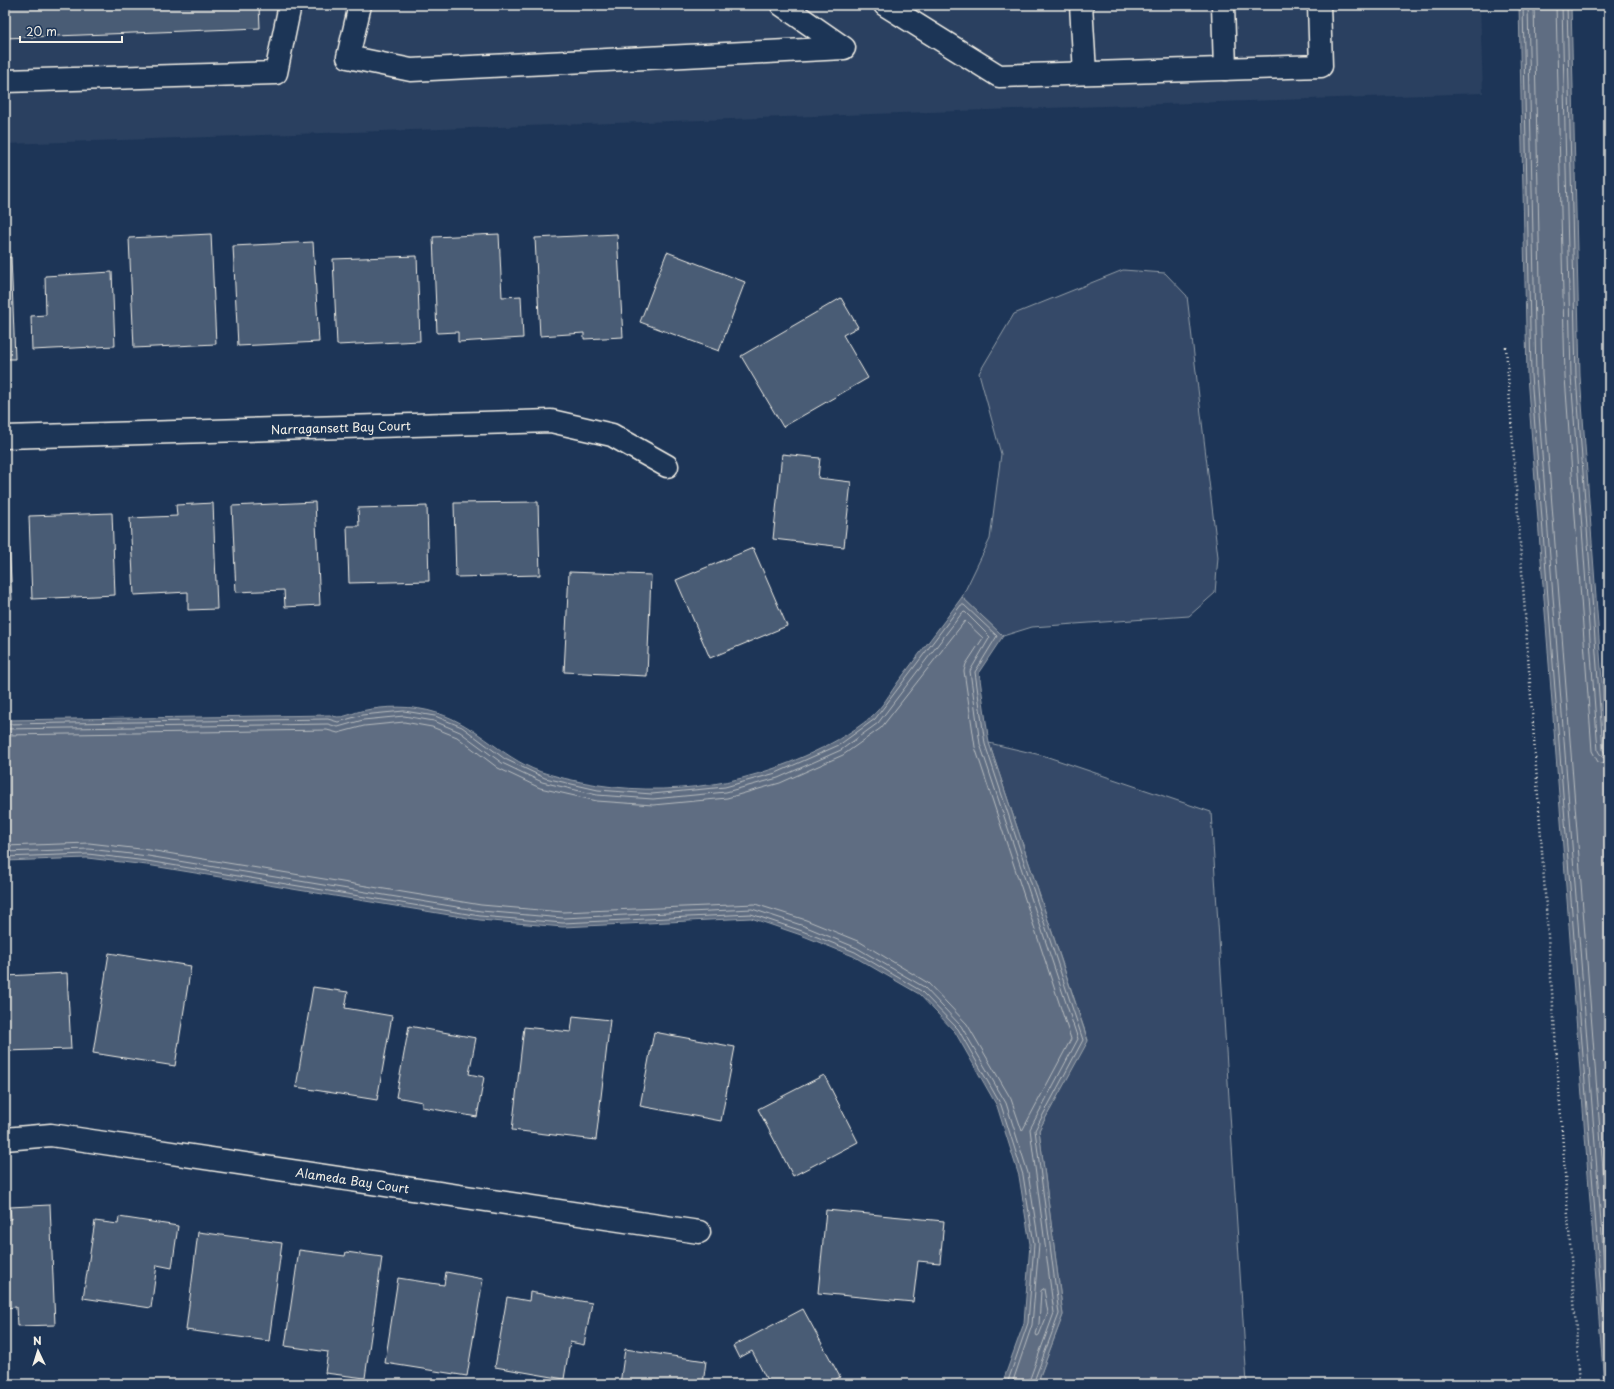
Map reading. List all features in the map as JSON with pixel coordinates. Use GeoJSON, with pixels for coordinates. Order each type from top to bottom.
{"type":"FeatureCollection","features":[{"type":"Feature","properties":{"kind":"street"},"geometry":{"type":"LineString","coordinates":[[5,81],[276,73],[290,5]]}},
{"type":"Feature","properties":{"kind":"street"},"geometry":{"type":"LineString","coordinates":[[360,5],[348,57],[411,70],[844,48],[782,5]]}},
{"type":"Feature","properties":{"kind":"street"},"geometry":{"type":"LineString","coordinates":[[885,5],[999,76],[1321,66],[1319,5]]}},
{"type":"Feature","properties":{"kind":"street"},"geometry":{"type":"LineString","coordinates":[[1081,5],[1085,73]]}},
{"type":"Feature","properties":{"kind":"street"},"geometry":{"type":"LineString","coordinates":[[1223,5],[1225,69]]}},
{"type":"Feature","properties":{"kind":"street","name":"Narragansett Bay Court"},"geometry":{"type":"LineString","coordinates":[[5,437],[551,421],[612,435],[667,466]]}},
{"type":"Feature","properties":{"kind":"street","name":"Alameda Bay Court"},"geometry":{"type":"LineString","coordinates":[[5,1139],[51,1135],[699,1232]]}},
{"type":"Feature","properties":{"kind":"path"},"geometry":{"type":"LineString","coordinates":[[1506,347],[1580,1384]]}},
{"type":"Feature","properties":{"kind":"shaded area"},"geometry":{"type":"Polygon","coordinates":[[[5,5],[1480,5],[1483,93],[5,144],[5,5]]]}},
{"type":"Feature","properties":{"kind":"shaded area"},"geometry":{"type":"Polygon","coordinates":[[[1123,270],[1165,273],[1187,296],[1218,557],[1215,593],[1189,616],[1032,627],[1003,636],[962,597],[990,539],[1001,454],[979,373],[1014,314],[1123,270]]]}},
{"type":"Feature","properties":{"kind":"shaded area"},"geometry":{"type":"Polygon","coordinates":[[[989,743],[1045,756],[1211,812],[1247,1384],[1037,1384],[1063,1315],[1039,1130],[1088,1040],[989,743]]]}},
{"type":"Feature","properties":{"kind":"water"},"geometry":{"type":"Polygon","coordinates":[[[1519,5],[1571,5],[1580,376],[1609,777],[1609,1384],[1604,1384],[1527,376],[1519,5]]]}},
{"type":"Feature","properties":{"kind":"water"},"geometry":{"type":"Polygon","coordinates":[[[962,597],[1003,636],[979,672],[989,743],[1088,1041],[1039,1130],[1063,1315],[1037,1384],[1002,1384],[1024,1323],[1030,1244],[1019,1176],[997,1106],[955,1032],[919,994],[853,956],[801,935],[751,918],[563,927],[480,920],[147,865],[87,858],[5,861],[5,720],[330,715],[338,717],[370,709],[399,707],[428,710],[452,719],[466,726],[519,762],[548,774],[581,782],[613,787],[646,789],[711,785],[742,778],[774,768],[823,748],[856,729],[882,705],[962,597]]]}},
{"type":"Feature","properties":{"kind":"building"},"geometry":{"type":"Polygon","coordinates":[[[5,5],[259,5],[260,28],[5,38],[5,5]]]}},
{"type":"Feature","properties":{"kind":"building"},"geometry":{"type":"Polygon","coordinates":[[[211,234],[216,344],[134,348],[129,238],[211,234]]]}},
{"type":"Feature","properties":{"kind":"building"},"geometry":{"type":"Polygon","coordinates":[[[499,234],[502,297],[521,296],[523,338],[458,342],[458,332],[437,333],[433,237],[499,234]]]}},
{"type":"Feature","properties":{"kind":"building"},"geometry":{"type":"Polygon","coordinates":[[[617,234],[623,337],[584,339],[584,333],[540,336],[535,238],[617,234]]]}},
{"type":"Feature","properties":{"kind":"building"},"geometry":{"type":"Polygon","coordinates":[[[313,242],[319,342],[238,346],[233,246],[313,242]]]}},
{"type":"Feature","properties":{"kind":"building"},"geometry":{"type":"Polygon","coordinates":[[[667,252],[745,282],[719,351],[640,322],[667,252]]]}},
{"type":"Feature","properties":{"kind":"building"},"geometry":{"type":"Polygon","coordinates":[[[417,256],[420,341],[337,345],[333,259],[417,256]]]}},
{"type":"Feature","properties":{"kind":"building"},"geometry":{"type":"Polygon","coordinates":[[[11,257],[15,359],[5,359],[5,258],[11,257]]]}},
{"type":"Feature","properties":{"kind":"building"},"geometry":{"type":"Polygon","coordinates":[[[112,272],[115,346],[32,350],[31,316],[46,315],[45,276],[112,272]]]}},
{"type":"Feature","properties":{"kind":"building"},"geometry":{"type":"Polygon","coordinates":[[[841,298],[858,327],[843,335],[868,378],[783,427],[741,356],[841,298]]]}},
{"type":"Feature","properties":{"kind":"building"},"geometry":{"type":"Polygon","coordinates":[[[782,454],[820,458],[818,478],[851,482],[844,547],[773,539],[782,454]]]}},
{"type":"Feature","properties":{"kind":"building"},"geometry":{"type":"Polygon","coordinates":[[[315,502],[320,605],[285,607],[284,590],[236,592],[232,506],[315,502]]]}},
{"type":"Feature","properties":{"kind":"building"},"geometry":{"type":"Polygon","coordinates":[[[538,502],[540,575],[456,577],[454,503],[538,502]]]}},
{"type":"Feature","properties":{"kind":"building"},"geometry":{"type":"Polygon","coordinates":[[[213,503],[217,609],[188,610],[188,592],[134,595],[130,518],[177,516],[176,505],[213,503]]]}},
{"type":"Feature","properties":{"kind":"building"},"geometry":{"type":"Polygon","coordinates":[[[427,506],[429,581],[349,583],[347,526],[359,526],[358,508],[427,506]]]}},
{"type":"Feature","properties":{"kind":"building"},"geometry":{"type":"Polygon","coordinates":[[[112,513],[115,595],[32,599],[29,516],[112,513]]]}},
{"type":"Feature","properties":{"kind":"building"},"geometry":{"type":"Polygon","coordinates":[[[5,522],[8,522],[12,600],[5,601],[5,522]]]}},
{"type":"Feature","properties":{"kind":"building"},"geometry":{"type":"Polygon","coordinates":[[[753,548],[787,626],[710,658],[676,580],[753,548]]]}},
{"type":"Feature","properties":{"kind":"building"},"geometry":{"type":"Polygon","coordinates":[[[569,572],[651,575],[647,676],[564,672],[569,572]]]}},
{"type":"Feature","properties":{"kind":"building"},"geometry":{"type":"Polygon","coordinates":[[[109,953],[191,966],[175,1066],[93,1053],[109,953]]]}},
{"type":"Feature","properties":{"kind":"building"},"geometry":{"type":"Polygon","coordinates":[[[67,973],[71,1049],[5,1051],[5,976],[67,973]]]}},
{"type":"Feature","properties":{"kind":"building"},"geometry":{"type":"Polygon","coordinates":[[[313,987],[348,992],[345,1008],[392,1016],[377,1100],[296,1087],[313,987]]]}},
{"type":"Feature","properties":{"kind":"building"},"geometry":{"type":"Polygon","coordinates":[[[573,1016],[610,1020],[596,1140],[512,1130],[524,1027],[571,1032],[573,1016]]]}},
{"type":"Feature","properties":{"kind":"building"},"geometry":{"type":"Polygon","coordinates":[[[409,1026],[476,1038],[469,1074],[484,1077],[477,1117],[422,1107],[422,1102],[396,1097],[409,1026]]]}},
{"type":"Feature","properties":{"kind":"building"},"geometry":{"type":"Polygon","coordinates":[[[654,1032],[735,1047],[721,1121],[640,1106],[654,1032]]]}},
{"type":"Feature","properties":{"kind":"building"},"geometry":{"type":"Polygon","coordinates":[[[824,1075],[858,1142],[793,1176],[758,1109],[824,1075]]]}},
{"type":"Feature","properties":{"kind":"building"},"geometry":{"type":"Polygon","coordinates":[[[50,1205],[55,1325],[17,1326],[16,1307],[5,1308],[5,1219],[11,1219],[10,1207],[50,1205]]]}},
{"type":"Feature","properties":{"kind":"building"},"geometry":{"type":"Polygon","coordinates":[[[826,1210],[944,1221],[940,1263],[918,1261],[913,1302],[818,1293],[826,1210]]]}},
{"type":"Feature","properties":{"kind":"building"},"geometry":{"type":"Polygon","coordinates":[[[119,1217],[178,1226],[172,1268],[157,1265],[151,1308],[83,1298],[95,1221],[118,1224],[119,1217]]]}},
{"type":"Feature","properties":{"kind":"building"},"geometry":{"type":"Polygon","coordinates":[[[198,1232],[282,1243],[269,1341],[186,1330],[198,1232]]]}},
{"type":"Feature","properties":{"kind":"building"},"geometry":{"type":"Polygon","coordinates":[[[299,1250],[345,1256],[346,1252],[382,1257],[365,1378],[325,1373],[328,1352],[285,1346],[299,1250]]]}},
{"type":"Feature","properties":{"kind":"building"},"geometry":{"type":"Polygon","coordinates":[[[446,1272],[483,1279],[467,1376],[385,1363],[398,1278],[444,1285],[446,1272]]]}},
{"type":"Feature","properties":{"kind":"building"},"geometry":{"type":"Polygon","coordinates":[[[530,1292],[592,1303],[584,1345],[570,1342],[564,1379],[495,1367],[507,1297],[529,1301],[530,1292]]]}},
{"type":"Feature","properties":{"kind":"building"},"geometry":{"type":"Polygon","coordinates":[[[803,1309],[840,1377],[827,1384],[769,1384],[752,1351],[739,1358],[733,1346],[803,1309]]]}},
{"type":"Feature","properties":{"kind":"building"},"geometry":{"type":"Polygon","coordinates":[[[625,1349],[706,1361],[703,1384],[620,1384],[625,1349]]]}}]}
